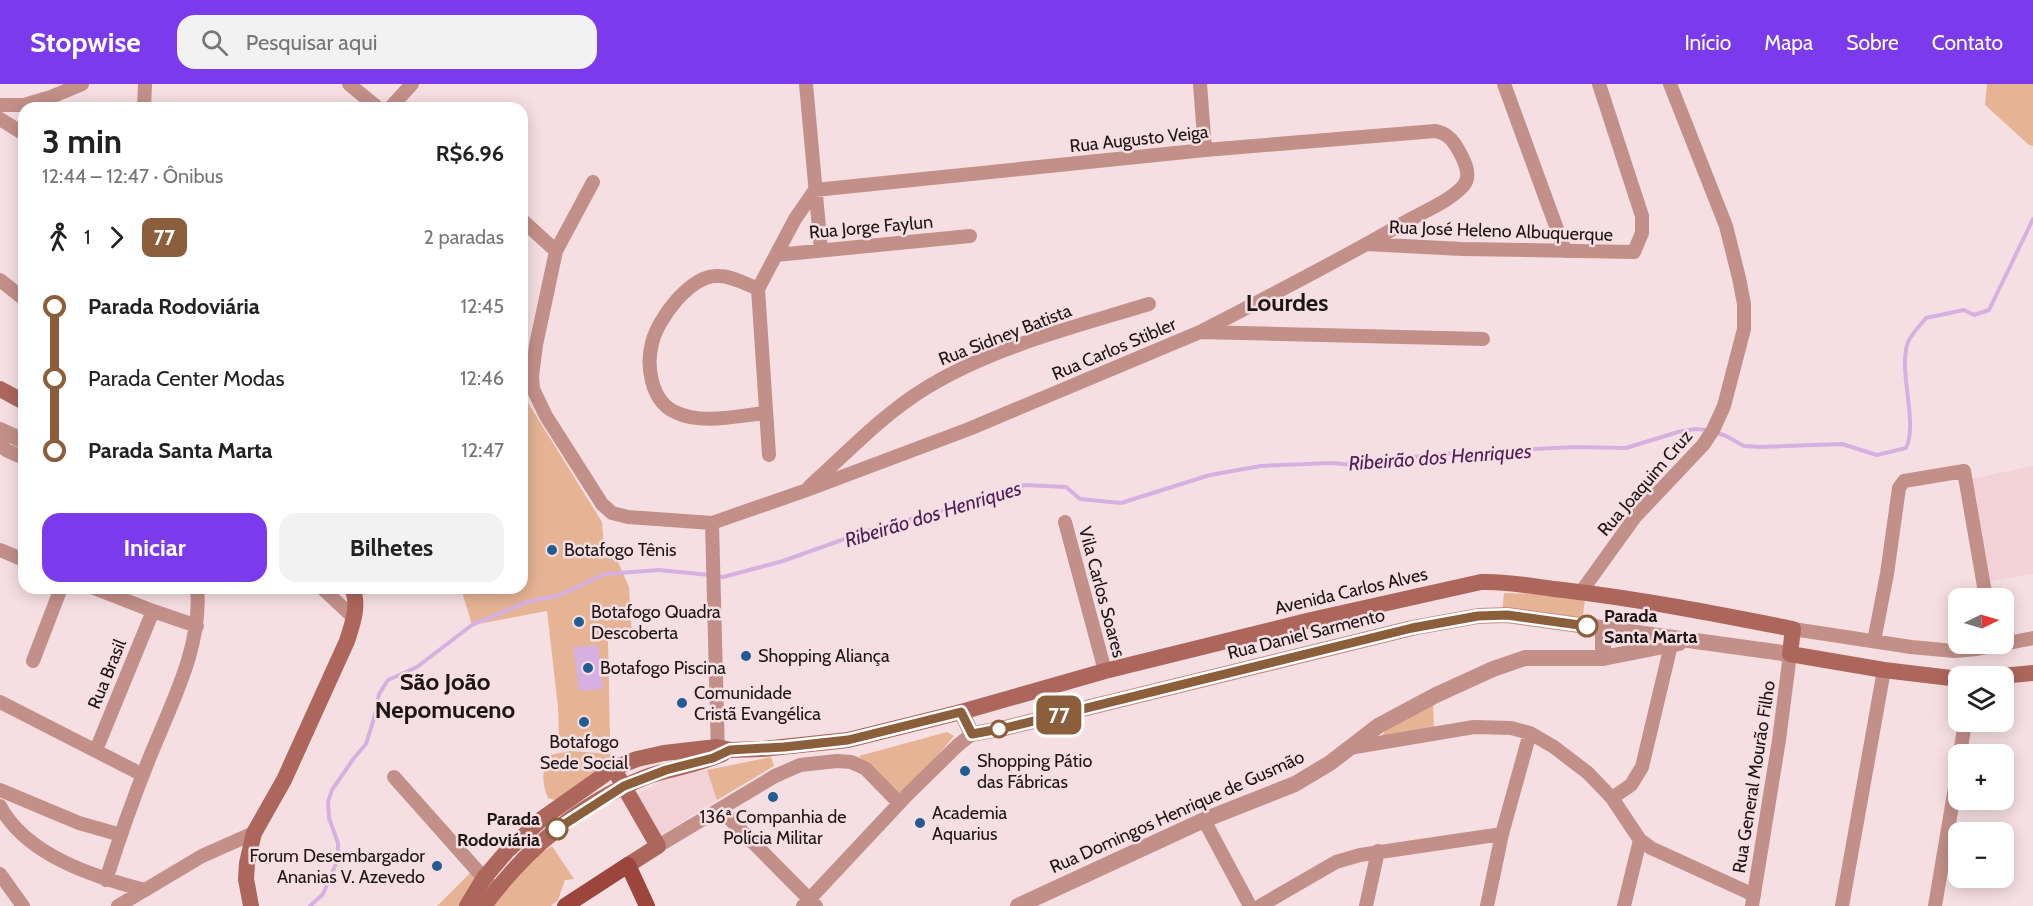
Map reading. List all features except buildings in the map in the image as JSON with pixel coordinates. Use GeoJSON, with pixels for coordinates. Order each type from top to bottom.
{"type":"FeatureCollection","features":[{"type":"Feature","properties":{"kind":"main road"},"geometry":{"type":"LineString","coordinates":[[0,389],[18,399]]}},
{"type":"Feature","properties":{"kind":"main road","name":"Avenida Carlos Alves"},"geometry":{"type":"LineString","coordinates":[[722,751],[848,740],[961,712],[1105,671],[1311,620],[1481,582],[1498,581],[1581,592],[1666,605],[1793,629]]}},
{"type":"Feature","properties":{"kind":"main road"},"geometry":{"type":"LineString","coordinates":[[251,906],[246,879],[247,862],[254,833],[284,780],[347,641],[354,618],[353,594]]}},
{"type":"Feature","properties":{"kind":"main road"},"geometry":{"type":"LineString","coordinates":[[1793,629],[1790,654],[1884,670],[1948,678]]}},
{"type":"Feature","properties":{"kind":"main road"},"geometry":{"type":"LineString","coordinates":[[2014,675],[2033,673]]}},
{"type":"Feature","properties":{"kind":"main road"},"geometry":{"type":"LineString","coordinates":[[468,906],[484,878],[507,851],[543,818],[614,768],[637,759],[664,753],[722,751]]}},
{"type":"Feature","properties":{"kind":"main road"},"geometry":{"type":"LineString","coordinates":[[484,878],[520,861],[540,842],[571,819],[624,786],[722,751]]}},
{"type":"Feature","properties":{"kind":"main road"},"geometry":{"type":"LineString","coordinates":[[565,906],[658,846],[614,768]]}},
{"type":"Feature","properties":{"kind":"main road"},"geometry":{"type":"LineString","coordinates":[[628,865],[647,906]]}},
{"type":"Feature","properties":{"kind":"main road"},"geometry":{"type":"LineString","coordinates":[[484,878],[484,906]]}},
{"type":"Feature","properties":{"kind":"street"},"geometry":{"type":"LineString","coordinates":[[34,102],[82,84]]}},
{"type":"Feature","properties":{"kind":"street"},"geometry":{"type":"LineString","coordinates":[[144,102],[145,84]]}},
{"type":"Feature","properties":{"kind":"street"},"geometry":{"type":"LineString","coordinates":[[349,84],[371,102]]}},
{"type":"Feature","properties":{"kind":"street"},"geometry":{"type":"LineString","coordinates":[[398,102],[412,84]]}},
{"type":"Feature","properties":{"kind":"street"},"geometry":{"type":"LineString","coordinates":[[806,84],[821,249]]}},
{"type":"Feature","properties":{"kind":"street"},"geometry":{"type":"LineString","coordinates":[[1200,84],[1205,150]]}},
{"type":"Feature","properties":{"kind":"street"},"geometry":{"type":"LineString","coordinates":[[1504,84],[1565,251]]}},
{"type":"Feature","properties":{"kind":"street","name":"Rua José Heleno Albuquerque"},"geometry":{"type":"LineString","coordinates":[[1366,244],[1634,252],[1642,233],[1642,216],[1599,84]]}},
{"type":"Feature","properties":{"kind":"street","name":"Rua Joaquim Cruz"},"geometry":{"type":"LineString","coordinates":[[1581,592],[1635,517],[1703,445],[1717,422],[1728,392],[1744,329],[1744,304],[1725,226],[1671,84]]}},
{"type":"Feature","properties":{"kind":"street"},"geometry":{"type":"LineString","coordinates":[[0,105],[18,105]]}},
{"type":"Feature","properties":{"kind":"street"},"geometry":{"type":"LineString","coordinates":[[0,119],[18,130]]}},
{"type":"Feature","properties":{"kind":"street","name":"Rua Augusto Veiga"},"geometry":{"type":"LineString","coordinates":[[815,190],[1205,150],[1435,131],[1448,136],[1459,150],[1467,172],[1464,185],[1448,197],[1366,244]]}},
{"type":"Feature","properties":{"kind":"street"},"geometry":{"type":"LineString","coordinates":[[593,182],[556,251],[536,345],[532,376],[533,388],[546,416],[602,504],[612,513],[628,517],[712,523],[722,751]]}},
{"type":"Feature","properties":{"kind":"street"},"geometry":{"type":"LineString","coordinates":[[769,455],[758,289],[795,219],[815,190]]}},
{"type":"Feature","properties":{"kind":"street"},"geometry":{"type":"LineString","coordinates":[[528,225],[556,251]]}},
{"type":"Feature","properties":{"kind":"street","name":"Rua Jorge Faylun"},"geometry":{"type":"LineString","coordinates":[[776,255],[970,236]]}},
{"type":"Feature","properties":{"kind":"street"},"geometry":{"type":"LineString","coordinates":[[1200,332],[1366,244]]}},
{"type":"Feature","properties":{"kind":"street"},"geometry":{"type":"LineString","coordinates":[[758,289],[718,275],[706,277],[695,284],[667,312],[658,327],[652,343],[650,371],[658,396],[663,404],[674,412],[715,418],[765,413]]}},
{"type":"Feature","properties":{"kind":"street"},"geometry":{"type":"LineString","coordinates":[[0,280],[18,294]]}},
{"type":"Feature","properties":{"kind":"street","name":"Rua Sidney Batista"},"geometry":{"type":"LineString","coordinates":[[804,491],[900,405],[957,371],[1011,349],[1149,304]]}},
{"type":"Feature","properties":{"kind":"street","name":"Rua Carlos Stibler"},"geometry":{"type":"LineString","coordinates":[[712,523],[969,429],[1200,332],[1483,339]]}},
{"type":"Feature","properties":{"kind":"street"},"geometry":{"type":"LineString","coordinates":[[0,430],[18,438]]}},
{"type":"Feature","properties":{"kind":"street"},"geometry":{"type":"LineString","coordinates":[[2,447],[18,455]]}},
{"type":"Feature","properties":{"kind":"street"},"geometry":{"type":"LineString","coordinates":[[1874,641],[1887,574],[1899,488],[1904,481],[1964,471],[1984,588]]}},
{"type":"Feature","properties":{"kind":"street","name":"Vila Carlos Soares"},"geometry":{"type":"LineString","coordinates":[[1065,522],[1105,671]]}},
{"type":"Feature","properties":{"kind":"street"},"geometry":{"type":"LineString","coordinates":[[0,550],[18,558]]}},
{"type":"Feature","properties":{"kind":"street"},"geometry":{"type":"LineString","coordinates":[[33,661],[59,594]]}},
{"type":"Feature","properties":{"kind":"street"},"geometry":{"type":"LineString","coordinates":[[109,594],[197,626]]}},
{"type":"Feature","properties":{"kind":"street"},"geometry":{"type":"LineString","coordinates":[[106,880],[143,775],[192,651],[197,626],[197,594]]}},
{"type":"Feature","properties":{"kind":"street"},"geometry":{"type":"LineString","coordinates":[[328,594],[354,618]]}},
{"type":"Feature","properties":{"kind":"street","name":"Rua Brasil"},"geometry":{"type":"LineString","coordinates":[[96,750],[153,611]]}},
{"type":"Feature","properties":{"kind":"street","name":"Rua Daniel Sarmento"},"geometry":{"type":"LineString","coordinates":[[972,734],[1005,728],[1451,620],[1507,615],[1611,630]]}},
{"type":"Feature","properties":{"kind":"street"},"geometry":{"type":"LineString","coordinates":[[1793,629],[1948,650]]}},
{"type":"Feature","properties":{"kind":"street"},"geometry":{"type":"LineString","coordinates":[[1603,658],[1611,630],[1790,654]]}},
{"type":"Feature","properties":{"kind":"street"},"geometry":{"type":"LineString","coordinates":[[2014,642],[2033,638]]}},
{"type":"Feature","properties":{"kind":"street","name":"Rua Domingos Henrique de Gusmão"},"geometry":{"type":"LineString","coordinates":[[1018,906],[1204,820],[1295,784],[1378,726],[1426,700],[1509,662],[1543,657],[1603,658],[1690,641]]}},
{"type":"Feature","properties":{"kind":"street"},"geometry":{"type":"LineString","coordinates":[[1612,798],[1631,785],[1642,767],[1671,645]]}},
{"type":"Feature","properties":{"kind":"street","name":"Rua General Mourão Filho"},"geometry":{"type":"LineString","coordinates":[[1753,901],[1779,740],[1790,654]]}},
{"type":"Feature","properties":{"kind":"street"},"geometry":{"type":"LineString","coordinates":[[1842,906],[1884,670]]}},
{"type":"Feature","properties":{"kind":"street"},"geometry":{"type":"LineString","coordinates":[[0,702],[143,775]]}},
{"type":"Feature","properties":{"kind":"street"},"geometry":{"type":"LineString","coordinates":[[720,809],[809,904],[899,803],[972,734],[961,712]]}},
{"type":"Feature","properties":{"kind":"street"},"geometry":{"type":"LineString","coordinates":[[1349,748],[1474,728],[1510,728],[1530,733],[1554,747],[1588,773],[1612,798],[1640,840],[1753,901]]}},
{"type":"Feature","properties":{"kind":"street"},"geometry":{"type":"LineString","coordinates":[[1487,906],[1502,834],[1530,733]]}},
{"type":"Feature","properties":{"kind":"street"},"geometry":{"type":"LineString","coordinates":[[658,846],[789,769],[800,765],[837,761],[851,762],[866,769],[899,803]]}},
{"type":"Feature","properties":{"kind":"street"},"geometry":{"type":"LineString","coordinates":[[394,777],[484,878]]}},
{"type":"Feature","properties":{"kind":"street"},"geometry":{"type":"LineString","coordinates":[[0,790],[79,823],[121,835]]}},
{"type":"Feature","properties":{"kind":"street"},"geometry":{"type":"LineString","coordinates":[[0,806],[18,830],[37,846],[106,880],[145,890]]}},
{"type":"Feature","properties":{"kind":"street"},"geometry":{"type":"LineString","coordinates":[[1935,906],[1951,810]]}},
{"type":"Feature","properties":{"kind":"street"},"geometry":{"type":"LineString","coordinates":[[1204,820],[1251,906]]}},
{"type":"Feature","properties":{"kind":"street"},"geometry":{"type":"LineString","coordinates":[[118,906],[202,856],[254,833]]}},
{"type":"Feature","properties":{"kind":"street"},"geometry":{"type":"LineString","coordinates":[[1260,906],[1336,862],[1378,851],[1502,834]]}},
{"type":"Feature","properties":{"kind":"street"},"geometry":{"type":"LineString","coordinates":[[1624,906],[1640,840]]}},
{"type":"Feature","properties":{"kind":"street"},"geometry":{"type":"LineString","coordinates":[[1366,906],[1378,851]]}},
{"type":"Feature","properties":{"kind":"street"},"geometry":{"type":"LineString","coordinates":[[0,874],[23,906]]}},
{"type":"Feature","properties":{"kind":"shaded area"},"geometry":{"type":"Polygon","coordinates":[[[1987,84],[2033,84],[2033,146],[2029,145],[1985,105],[1987,84]]]}},
{"type":"Feature","properties":{"kind":"shaded area"},"geometry":{"type":"Polygon","coordinates":[[[528,403],[602,522],[604,547],[609,556],[618,562],[629,587],[632,635],[608,640],[610,737],[559,737],[558,707],[547,611],[472,625],[463,594],[528,594],[528,403]]]}},
{"type":"Feature","properties":{"kind":"shaded area"},"geometry":{"type":"Polygon","coordinates":[[[2033,466],[2033,574],[1991,581],[1972,479],[2033,466]]]}},
{"type":"Feature","properties":{"kind":"shaded area"},"geometry":{"type":"Polygon","coordinates":[[[1504,593],[1549,594],[1585,600],[1582,621],[1502,613],[1504,593]]]}},
{"type":"Feature","properties":{"kind":"shaded area","name":"Botafogo Piscina"},"geometry":{"type":"Polygon","coordinates":[[[598,645],[603,689],[579,691],[573,647],[598,645]]]}},
{"type":"Feature","properties":{"kind":"shaded area"},"geometry":{"type":"Polygon","coordinates":[[[1433,704],[1434,728],[1381,737],[1389,725],[1433,704]]]}},
{"type":"Feature","properties":{"kind":"shaded area"},"geometry":{"type":"Polygon","coordinates":[[[947,732],[954,736],[899,801],[859,756],[947,732]]]}},
{"type":"Feature","properties":{"kind":"shaded area"},"geometry":{"type":"Polygon","coordinates":[[[570,751],[612,754],[613,757],[562,802],[548,798],[543,781],[547,760],[550,755],[570,751]]]}},
{"type":"Feature","properties":{"kind":"shaded area"},"geometry":{"type":"Polygon","coordinates":[[[771,757],[774,766],[717,800],[707,770],[771,757]]]}},
{"type":"Feature","properties":{"kind":"shaded area"},"geometry":{"type":"Polygon","coordinates":[[[707,770],[717,800],[658,837],[638,794],[676,775],[707,770]]]}},
{"type":"Feature","properties":{"kind":"shaded area"},"geometry":{"type":"Polygon","coordinates":[[[552,846],[574,879],[565,880],[558,900],[551,906],[485,906],[513,871],[552,846]]]}},
{"type":"Feature","properties":{"kind":"shaded area"},"geometry":{"type":"Polygon","coordinates":[[[473,870],[479,882],[465,906],[437,906],[473,870]]]}},
{"type":"Feature","properties":{"kind":"waterway","name":"Ribeirão dos Henriques"},"geometry":{"type":"LineString","coordinates":[[1715,432],[1744,446],[1842,444],[1877,455],[1906,448],[1910,425],[1905,357],[1910,338],[1926,318],[1964,310],[1974,315],[1989,310],[2033,219]]}},
{"type":"Feature","properties":{"kind":"waterway","name":"Ribeirão dos Henriques"},"geometry":{"type":"LineString","coordinates":[[717,576],[723,577],[783,561],[864,532],[1025,485],[1066,487],[1080,499],[1121,503],[1210,475],[1261,466],[1331,463],[1366,466],[1414,457],[1454,453],[1574,447],[1626,448],[1678,432],[1695,429],[1707,430]]}},
{"type":"Feature","properties":{"kind":"waterway","name":"Ribeirão dos Henriques"},"geometry":{"type":"LineString","coordinates":[[310,906],[323,894],[338,859],[338,843],[329,818],[328,802],[332,790],[366,744],[379,694],[388,680],[417,667],[472,625],[527,602],[560,595],[605,574],[659,570],[710,575]]}},
{"type":"Feature","properties":{"kind":"bus line","name":"77"},"geometry":{"type":"LineString","coordinates":[[557,829],[624,786],[666,770],[713,758],[730,750],[805,746],[848,740],[961,712],[972,734],[1005,728],[1412,628],[1478,616],[1507,615],[1587,626]]}},
{"type":"Feature","properties":{"kind":"place","name":"Botafogo Tênis"},"geometry":{"type":"Point","coordinates":[552,550]}},
{"type":"Feature","properties":{"kind":"place","name":"Botafogo Quadra Descoberta"},"geometry":{"type":"Point","coordinates":[579,622]}},
{"type":"Feature","properties":{"kind":"place","name":"Parada Santa Marta"},"geometry":{"type":"Point","coordinates":[1587,626]}},
{"type":"Feature","properties":{"kind":"place","name":"Shopping Aliança"},"geometry":{"type":"Point","coordinates":[746,656]}},
{"type":"Feature","properties":{"kind":"place","name":"Botafogo Piscina"},"geometry":{"type":"Point","coordinates":[588,668]}},
{"type":"Feature","properties":{"kind":"place","name":"Comunidade Cristã Evangélica"},"geometry":{"type":"Point","coordinates":[682,703]}},
{"type":"Feature","properties":{"kind":"place","name":"Botafogo Sede Social"},"geometry":{"type":"Point","coordinates":[584,722]}},
{"type":"Feature","properties":{"kind":"place","name":"Shopping Pátio das Fábricas"},"geometry":{"type":"Point","coordinates":[965,771]}},
{"type":"Feature","properties":{"kind":"place","name":"136ª Companhia de Polícia Militar"},"geometry":{"type":"Point","coordinates":[773,797]}},
{"type":"Feature","properties":{"kind":"place","name":"Academia Aquarius"},"geometry":{"type":"Point","coordinates":[920,823]}},
{"type":"Feature","properties":{"kind":"place","name":"Parada Rodoviária"},"geometry":{"type":"Point","coordinates":[557,829]}},
{"type":"Feature","properties":{"kind":"place","name":"Forum Desembargador Ananias V. Azevedo"},"geometry":{"type":"Point","coordinates":[437,866]}},
{"type":"Feature","properties":{"kind":"district","name":"Lourdes"},"geometry":{"type":"Point","coordinates":[1287,302]}},
{"type":"Feature","properties":{"kind":"district","name":"São João Nepomuceno"},"geometry":{"type":"Point","coordinates":[445,695]}}]}
